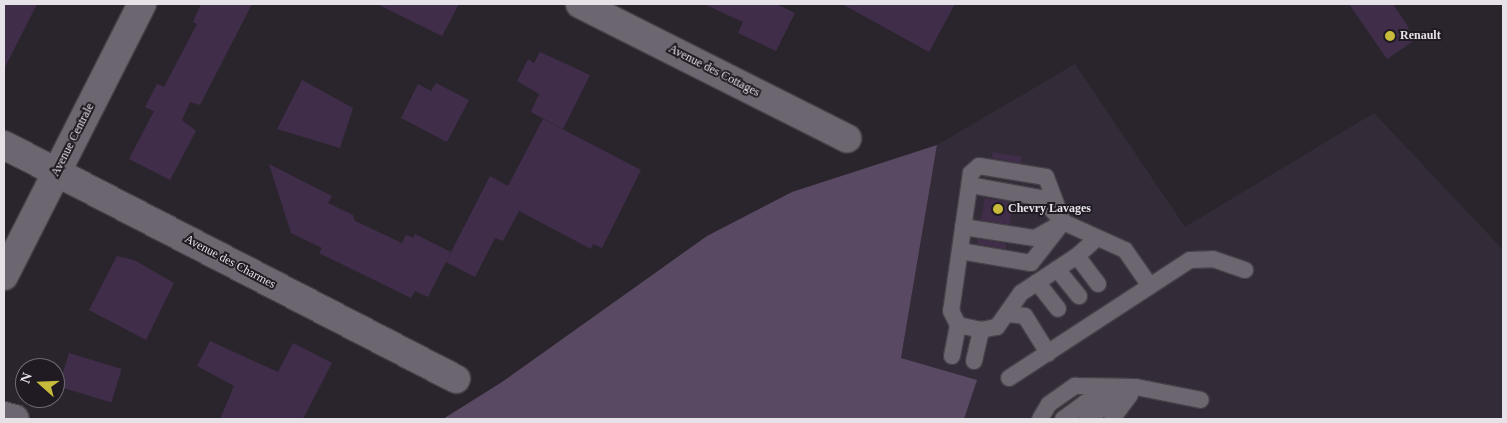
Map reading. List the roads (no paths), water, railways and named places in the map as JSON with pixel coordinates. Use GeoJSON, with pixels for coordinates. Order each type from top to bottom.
{"type":"FeatureCollection","features":[{"type":"Feature","properties":{"kind":"street","name":"Avenue Centrale"},"geometry":{"type":"LineString","coordinates":[[4,276],[142,4]]}},
{"type":"Feature","properties":{"kind":"street","name":"Avenue des Cottages"},"geometry":{"type":"LineString","coordinates":[[580,4],[847,138]]}},
{"type":"Feature","properties":{"kind":"street","name":"Avenue des Charmes"},"geometry":{"type":"LineString","coordinates":[[4,145],[456,379]]}},
{"type":"Feature","properties":{"kind":"street"},"geometry":{"type":"LineString","coordinates":[[4,416],[14,419]]}},
{"type":"Feature","properties":{"kind":"lane"},"geometry":{"type":"LineString","coordinates":[[952,356],[958,325],[951,312],[970,185],[1041,198],[1064,222],[1125,250],[1150,286]]}},
{"type":"Feature","properties":{"kind":"lane"},"geometry":{"type":"LineString","coordinates":[[963,227],[1035,238],[1064,222]]}},
{"type":"Feature","properties":{"kind":"lane"},"geometry":{"type":"LineString","coordinates":[[960,251],[1031,263],[1064,222]]}},
{"type":"Feature","properties":{"kind":"lane"},"geometry":{"type":"LineString","coordinates":[[958,325],[981,330],[997,327],[1021,293],[1077,256],[1096,238]]}},
{"type":"Feature","properties":{"kind":"lane"},"geometry":{"type":"LineString","coordinates":[[1077,256],[1098,284]]}},
{"type":"Feature","properties":{"kind":"lane"},"geometry":{"type":"LineString","coordinates":[[1009,378],[1190,260],[1213,259],[1245,270]]}},
{"type":"Feature","properties":{"kind":"lane"},"geometry":{"type":"LineString","coordinates":[[1057,269],[1079,296]]}},
{"type":"Feature","properties":{"kind":"lane"},"geometry":{"type":"LineString","coordinates":[[1037,282],[1058,310]]}},
{"type":"Feature","properties":{"kind":"lane"},"geometry":{"type":"LineString","coordinates":[[1008,314],[1025,316],[1048,353]]}},
{"type":"Feature","properties":{"kind":"lane"},"geometry":{"type":"LineString","coordinates":[[974,361],[981,330]]}},
{"type":"Feature","properties":{"kind":"lane"},"geometry":{"type":"LineString","coordinates":[[1040,419],[1049,404],[1075,386],[1136,387],[1201,400]]}},
{"type":"Feature","properties":{"kind":"lane"},"geometry":{"type":"LineString","coordinates":[[1063,419],[1086,402],[1136,387]]}},
{"type":"Feature","properties":{"kind":"lane"},"geometry":{"type":"LineString","coordinates":[[1087,419],[1136,387]]}},
{"type":"Feature","properties":{"kind":"lane"},"geometry":{"type":"LineString","coordinates":[[1112,419],[1136,387]]}},
{"type":"Feature","properties":{"kind":"place","name":"Renault"},"geometry":{"type":"Point","coordinates":[1390,36]}},
{"type":"Feature","properties":{"kind":"place","name":"Chevry Lavages"},"geometry":{"type":"Point","coordinates":[998,209]}}]}
